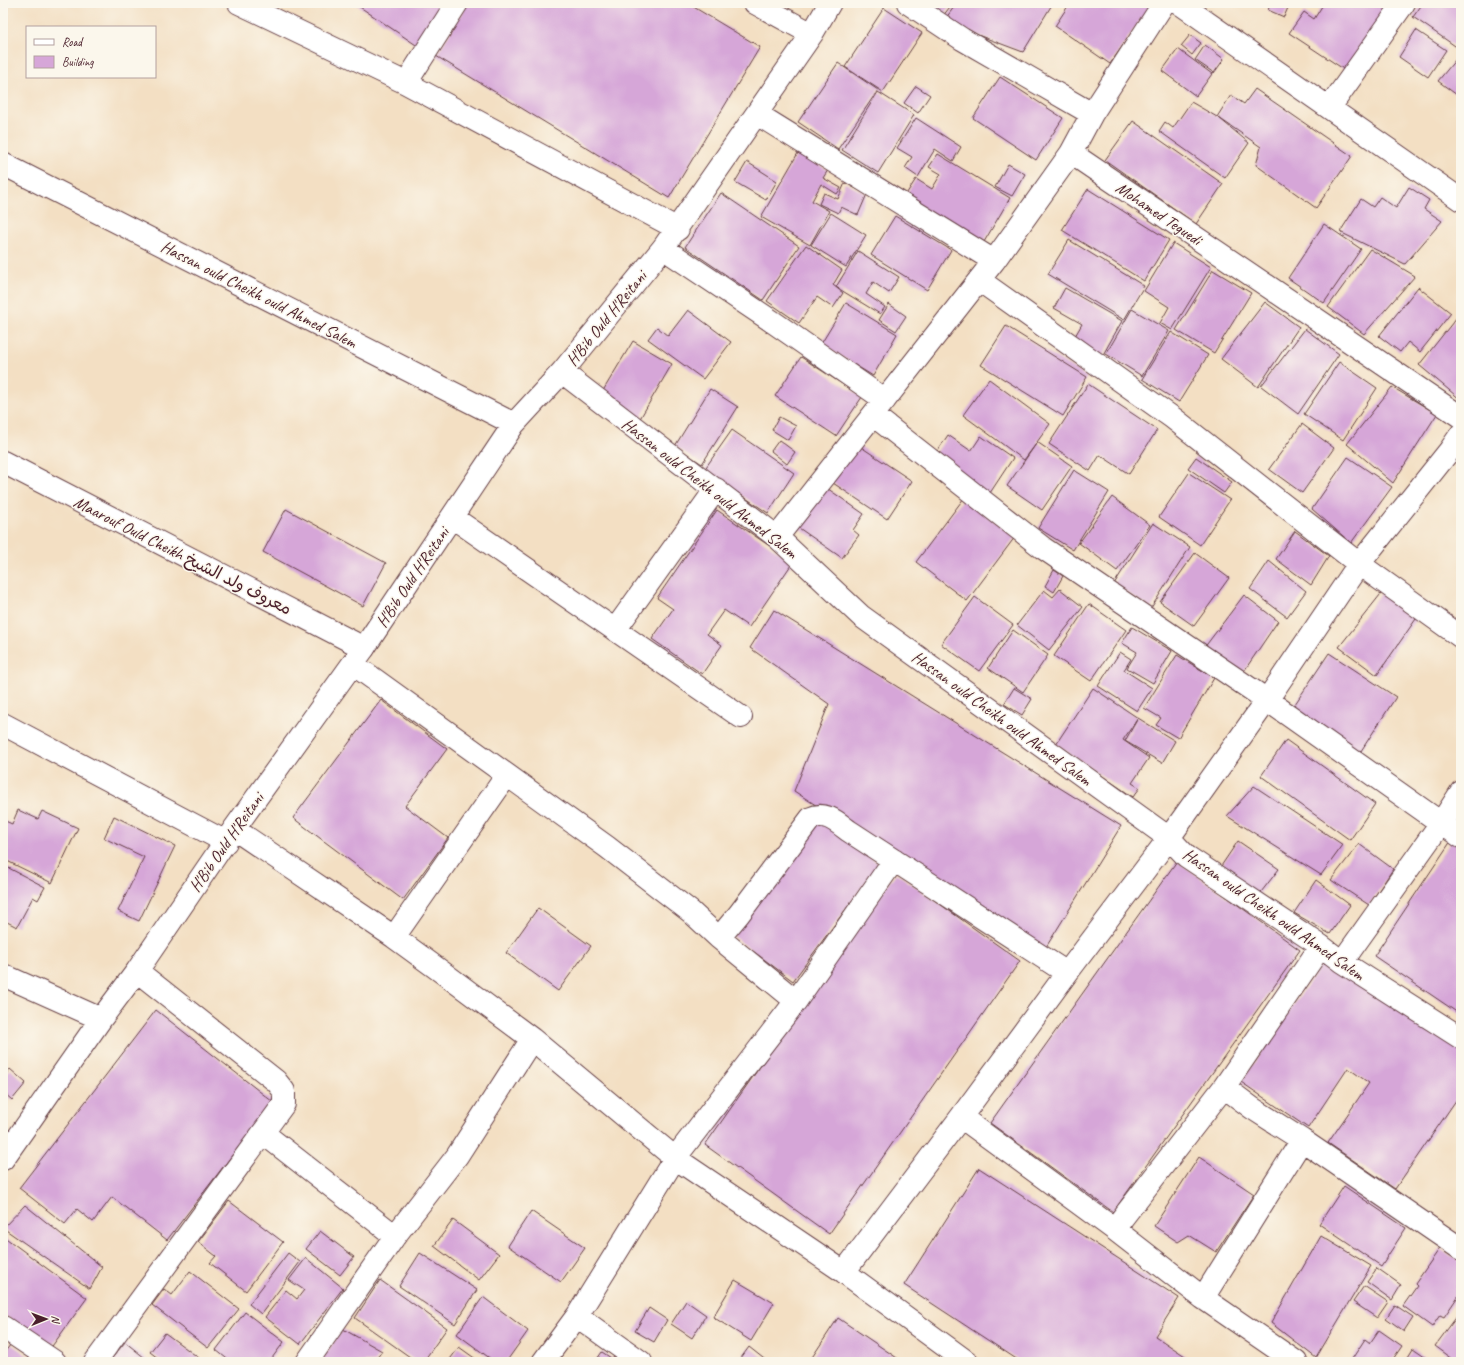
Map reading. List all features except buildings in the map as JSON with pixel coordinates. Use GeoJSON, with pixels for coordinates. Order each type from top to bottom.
{"type":"FeatureCollection","features":[{"type":"Feature","properties":{"kind":"street"},"geometry":{"type":"LineString","coordinates":[[239,3],[406,83],[678,229]]}},
{"type":"Feature","properties":{"kind":"street"},"geometry":{"type":"LineString","coordinates":[[406,83],[457,3]]}},
{"type":"Feature","properties":{"kind":"street"},"geometry":{"type":"LineString","coordinates":[[755,3],[812,34]]}},
{"type":"Feature","properties":{"kind":"street","name":"H'Bib Ould H'Reitani"},"geometry":{"type":"LineString","coordinates":[[3,1159],[101,1019],[137,972],[230,836],[358,656],[514,424],[562,372],[678,229],[812,34],[830,3]]}},
{"type":"Feature","properties":{"kind":"street"},"geometry":{"type":"LineString","coordinates":[[908,3],[962,39],[1092,114]]}},
{"type":"Feature","properties":{"kind":"street"},"geometry":{"type":"LineString","coordinates":[[777,537],[994,261],[1071,153],[1092,114],[1164,3]]}},
{"type":"Feature","properties":{"kind":"street"},"geometry":{"type":"LineString","coordinates":[[1179,3],[1330,107],[1461,200]]}},
{"type":"Feature","properties":{"kind":"street"},"geometry":{"type":"LineString","coordinates":[[1330,107],[1404,3]]}},
{"type":"Feature","properties":{"kind":"street"},"geometry":{"type":"LineString","coordinates":[[757,114],[994,261]]}},
{"type":"Feature","properties":{"kind":"street","name":"Mohamed Teguedi"},"geometry":{"type":"LineString","coordinates":[[1071,153],[1461,417]]}},
{"type":"Feature","properties":{"kind":"street","name":"Hassan ould Cheikh ould Ahmed Salem"},"geometry":{"type":"LineString","coordinates":[[3,164],[514,424]]}},
{"type":"Feature","properties":{"kind":"street"},"geometry":{"type":"LineString","coordinates":[[663,248],[776,324],[879,407],[1043,548],[1267,700],[1461,837]]}},
{"type":"Feature","properties":{"kind":"street"},"geometry":{"type":"LineString","coordinates":[[979,280],[1173,418],[1359,564],[1461,637]]}},
{"type":"Feature","properties":{"kind":"street","name":"Hassan ould Cheikh ould Ahmed Salem"},"geometry":{"type":"LineString","coordinates":[[562,372],[777,537],[861,616],[1169,838],[1186,856],[1321,946],[1342,962],[1461,1038]]}},
{"type":"Feature","properties":{"kind":"street"},"geometry":{"type":"LineString","coordinates":[[844,1272],[1169,838],[1267,700],[1359,564],[1450,450],[1461,434]]}},
{"type":"Feature","properties":{"kind":"street","name":"Maarouf Ould Cheikh معروف ولد الشيخ"},"geometry":{"type":"LineString","coordinates":[[3,462],[358,656],[506,775],[606,847],[691,912],[719,938],[796,1001]]}},
{"type":"Feature","properties":{"kind":"street"},"geometry":{"type":"LineString","coordinates":[[615,630],[716,489]]}},
{"type":"Feature","properties":{"kind":"street"},"geometry":{"type":"LineString","coordinates":[[452,517],[741,717]]}},
{"type":"Feature","properties":{"kind":"street"},"geometry":{"type":"LineString","coordinates":[[3,724],[230,836],[394,937],[532,1040],[675,1158],[844,1272],[967,1362]]}},
{"type":"Feature","properties":{"kind":"street"},"geometry":{"type":"LineString","coordinates":[[394,937],[506,775]]}},
{"type":"Feature","properties":{"kind":"street"},"geometry":{"type":"LineString","coordinates":[[1342,962],[1441,823],[1461,792]]}},
{"type":"Feature","properties":{"kind":"street"},"geometry":{"type":"LineString","coordinates":[[719,938],[739,914],[811,818],[816,815],[827,816],[1067,973]]}},
{"type":"Feature","properties":{"kind":"street"},"geometry":{"type":"LineString","coordinates":[[543,1362],[577,1316],[675,1158],[796,1001],[894,860]]}},
{"type":"Feature","properties":{"kind":"street"},"geometry":{"type":"LineString","coordinates":[[1114,1230],[1224,1087],[1321,946]]}},
{"type":"Feature","properties":{"kind":"street"},"geometry":{"type":"LineString","coordinates":[[95,1362],[284,1104],[284,1091],[276,1081],[137,972]]}},
{"type":"Feature","properties":{"kind":"street"},"geometry":{"type":"LineString","coordinates":[[3,975],[101,1019]]}},
{"type":"Feature","properties":{"kind":"street"},"geometry":{"type":"LineString","coordinates":[[307,1362],[394,1236],[457,1156],[532,1040]]}},
{"type":"Feature","properties":{"kind":"street"},"geometry":{"type":"LineString","coordinates":[[1224,1087],[1252,1108],[1302,1140],[1461,1249]]}},
{"type":"Feature","properties":{"kind":"street"},"geometry":{"type":"LineString","coordinates":[[961,1117],[1203,1298],[1296,1362]]}},
{"type":"Feature","properties":{"kind":"street"},"geometry":{"type":"LineString","coordinates":[[263,1133],[394,1236]]}},
{"type":"Feature","properties":{"kind":"street"},"geometry":{"type":"LineString","coordinates":[[1203,1298],[1302,1140]]}},
{"type":"Feature","properties":{"kind":"street"},"geometry":{"type":"LineString","coordinates":[[577,1316],[641,1362]]}},
{"type":"Feature","properties":{"kind":"street"},"geometry":{"type":"LineString","coordinates":[[3,1327],[55,1362]]}}]}
